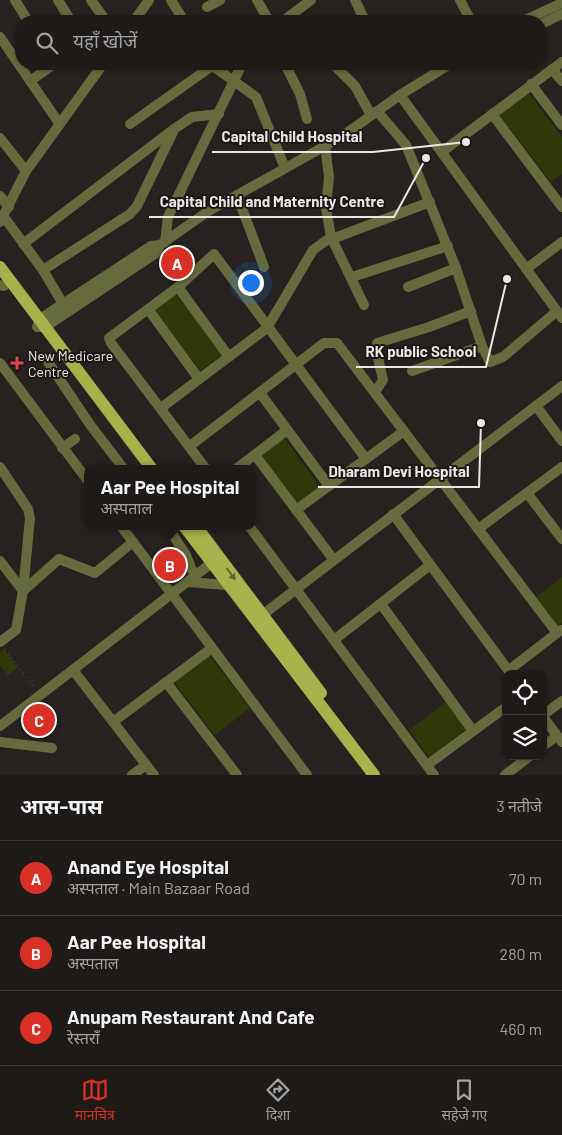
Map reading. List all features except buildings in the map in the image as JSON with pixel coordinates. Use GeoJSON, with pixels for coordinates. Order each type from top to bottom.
{"type":"FeatureCollection","features":[{"type":"Feature","properties":{"kind":"main road"},"geometry":{"type":"LineString","coordinates":[[0,267],[139,465]]}},
{"type":"Feature","properties":{"kind":"main road"},"geometry":{"type":"LineString","coordinates":[[1,284],[41,324],[149,465]]}},
{"type":"Feature","properties":{"kind":"main road"},"geometry":{"type":"LineString","coordinates":[[187,530],[200,549],[215,561],[374,775]]}},
{"type":"Feature","properties":{"kind":"main road"},"geometry":{"type":"LineString","coordinates":[[198,530],[226,584],[258,618],[383,775]]}},
{"type":"Feature","properties":{"kind":"street"},"geometry":{"type":"LineString","coordinates":[[15,0],[24,15]]}},
{"type":"Feature","properties":{"kind":"street"},"geometry":{"type":"LineString","coordinates":[[58,0],[68,15]]}},
{"type":"Feature","properties":{"kind":"street"},"geometry":{"type":"LineString","coordinates":[[91,0],[102,15]]}},
{"type":"Feature","properties":{"kind":"street"},"geometry":{"type":"LineString","coordinates":[[138,15],[149,0]]}},
{"type":"Feature","properties":{"kind":"street"},"geometry":{"type":"LineString","coordinates":[[172,0],[181,15]]}},
{"type":"Feature","properties":{"kind":"street"},"geometry":{"type":"LineString","coordinates":[[207,7],[220,0]]}},
{"type":"Feature","properties":{"kind":"street"},"geometry":{"type":"LineString","coordinates":[[257,0],[266,15]]}},
{"type":"Feature","properties":{"kind":"street"},"geometry":{"type":"LineString","coordinates":[[294,15],[311,0]]}},
{"type":"Feature","properties":{"kind":"street"},"geometry":{"type":"LineString","coordinates":[[355,0],[362,15]]}},
{"type":"Feature","properties":{"kind":"street"},"geometry":{"type":"LineString","coordinates":[[460,0],[467,15]]}},
{"type":"Feature","properties":{"kind":"street"},"geometry":{"type":"LineString","coordinates":[[537,15],[562,4]]}},
{"type":"Feature","properties":{"kind":"street"},"geometry":{"type":"LineString","coordinates":[[547,21],[562,14]]}},
{"type":"Feature","properties":{"kind":"street"},"geometry":{"type":"LineString","coordinates":[[0,36],[15,58]]}},
{"type":"Feature","properties":{"kind":"street"},"geometry":{"type":"LineString","coordinates":[[443,152],[562,62]]}},
{"type":"Feature","properties":{"kind":"street"},"geometry":{"type":"LineString","coordinates":[[552,69],[562,81]]}},
{"type":"Feature","properties":{"kind":"street"},"geometry":{"type":"LineString","coordinates":[[23,70],[59,123]]}},
{"type":"Feature","properties":{"kind":"street"},"geometry":{"type":"LineString","coordinates":[[30,81],[46,70]]}},
{"type":"Feature","properties":{"kind":"street"},"geometry":{"type":"LineString","coordinates":[[4,215],[26,171],[97,70]]}},
{"type":"Feature","properties":{"kind":"street"},"geometry":{"type":"LineString","coordinates":[[130,124],[204,70]]}},
{"type":"Feature","properties":{"kind":"street"},"geometry":{"type":"LineString","coordinates":[[217,70],[256,97],[285,168]]}},
{"type":"Feature","properties":{"kind":"street"},"geometry":{"type":"LineString","coordinates":[[163,244],[168,217],[239,70]]}},
{"type":"Feature","properties":{"kind":"street"},"geometry":{"type":"LineString","coordinates":[[288,70],[300,94],[307,119]]}},
{"type":"Feature","properties":{"kind":"street"},"geometry":{"type":"LineString","coordinates":[[339,70],[355,86],[374,113],[406,145],[448,246],[482,346],[490,362],[495,361],[560,314],[400,95]]}},
{"type":"Feature","properties":{"kind":"street"},"geometry":{"type":"LineString","coordinates":[[41,324],[156,254],[163,244],[207,212],[326,145],[440,70]]}},
{"type":"Feature","properties":{"kind":"street"},"geometry":{"type":"LineString","coordinates":[[531,84],[562,125]]}},
{"type":"Feature","properties":{"kind":"street"},"geometry":{"type":"LineString","coordinates":[[23,244],[174,129],[192,118],[219,114]]}},
{"type":"Feature","properties":{"kind":"street"},"geometry":{"type":"LineString","coordinates":[[492,114],[562,206]]}},
{"type":"Feature","properties":{"kind":"street"},"geometry":{"type":"LineString","coordinates":[[43,270],[130,214],[136,206],[174,129]]}},
{"type":"Feature","properties":{"kind":"street"},"geometry":{"type":"LineString","coordinates":[[0,138],[26,171]]}},
{"type":"Feature","properties":{"kind":"street"},"geometry":{"type":"LineString","coordinates":[[326,145],[329,177],[326,208],[331,238],[364,304]]}},
{"type":"Feature","properties":{"kind":"street"},"geometry":{"type":"LineString","coordinates":[[237,194],[264,267]]}},
{"type":"Feature","properties":{"kind":"street"},"geometry":{"type":"LineString","coordinates":[[0,196],[4,215],[43,270],[64,304]]}},
{"type":"Feature","properties":{"kind":"street"},"geometry":{"type":"LineString","coordinates":[[161,408],[267,328],[307,258],[317,246],[331,238],[430,202]]}},
{"type":"Feature","properties":{"kind":"street"},"geometry":{"type":"LineString","coordinates":[[526,268],[562,242]]}},
{"type":"Feature","properties":{"kind":"street"},"geometry":{"type":"LineString","coordinates":[[41,324],[64,304],[151,246],[163,244]]}},
{"type":"Feature","properties":{"kind":"street"},"geometry":{"type":"LineString","coordinates":[[352,277],[448,246]]}},
{"type":"Feature","properties":{"kind":"street"},"geometry":{"type":"LineString","coordinates":[[203,465],[111,344],[110,338],[178,287],[214,254],[267,328],[366,459]]}},
{"type":"Feature","properties":{"kind":"street"},"geometry":{"type":"LineString","coordinates":[[408,287],[456,268]]}},
{"type":"Feature","properties":{"kind":"street"},"geometry":{"type":"LineString","coordinates":[[178,287],[229,357]]}},
{"type":"Feature","properties":{"kind":"street"},"geometry":{"type":"LineString","coordinates":[[148,309],[199,379]]}},
{"type":"Feature","properties":{"kind":"street"},"geometry":{"type":"LineString","coordinates":[[377,343],[429,327],[471,311]]}},
{"type":"Feature","properties":{"kind":"street"},"geometry":{"type":"LineString","coordinates":[[190,446],[297,366],[324,343],[336,343],[478,529],[560,631],[512,670]]}},
{"type":"Feature","properties":{"kind":"street"},"geometry":{"type":"LineString","coordinates":[[412,370],[482,346]]}},
{"type":"Feature","properties":{"kind":"street"},"geometry":{"type":"LineString","coordinates":[[375,392],[383,380],[378,358]]}},
{"type":"Feature","properties":{"kind":"street"},"geometry":{"type":"LineString","coordinates":[[46,359],[91,426],[121,465]]}},
{"type":"Feature","properties":{"kind":"street"},"geometry":{"type":"LineString","coordinates":[[0,363],[84,476]]}},
{"type":"Feature","properties":{"kind":"street"},"geometry":{"type":"LineString","coordinates":[[258,618],[562,386]]}},
{"type":"Feature","properties":{"kind":"street"},"geometry":{"type":"LineString","coordinates":[[260,393],[329,486]]}},
{"type":"Feature","properties":{"kind":"street"},"geometry":{"type":"LineString","coordinates":[[536,406],[562,441]]}},
{"type":"Feature","properties":{"kind":"street"},"geometry":{"type":"LineString","coordinates":[[241,465],[287,430]]}},
{"type":"Feature","properties":{"kind":"street"},"geometry":{"type":"LineString","coordinates":[[296,510],[404,431]]}},
{"type":"Feature","properties":{"kind":"street"},"geometry":{"type":"LineString","coordinates":[[62,448],[75,439]]}},
{"type":"Feature","properties":{"kind":"street"},"geometry":{"type":"LineString","coordinates":[[255,455],[333,560]]}},
{"type":"Feature","properties":{"kind":"street"},"geometry":{"type":"LineString","coordinates":[[0,467],[28,509],[30,518],[23,591],[16,630],[0,642]]}},
{"type":"Feature","properties":{"kind":"street"},"geometry":{"type":"LineString","coordinates":[[478,529],[562,467]]}},
{"type":"Feature","properties":{"kind":"street"},"geometry":{"type":"LineString","coordinates":[[527,493],[562,539]]}},
{"type":"Feature","properties":{"kind":"street"},"geometry":{"type":"LineString","coordinates":[[393,514],[509,670]]}},
{"type":"Feature","properties":{"kind":"street"},"geometry":{"type":"LineString","coordinates":[[124,530],[307,775]]}},
{"type":"Feature","properties":{"kind":"street"},"geometry":{"type":"LineString","coordinates":[[170,530],[186,555],[192,570]]}},
{"type":"Feature","properties":{"kind":"street"},"geometry":{"type":"LineString","coordinates":[[252,530],[434,775]]}},
{"type":"Feature","properties":{"kind":"street"},"geometry":{"type":"LineString","coordinates":[[23,591],[59,559],[95,573],[133,542]]}},
{"type":"Feature","properties":{"kind":"street"},"geometry":{"type":"LineString","coordinates":[[188,582],[200,549]]}},
{"type":"Feature","properties":{"kind":"street"},"geometry":{"type":"LineString","coordinates":[[0,561],[23,591]]}},
{"type":"Feature","properties":{"kind":"street"},"geometry":{"type":"LineString","coordinates":[[0,726],[215,561]]}},
{"type":"Feature","properties":{"kind":"street"},"geometry":{"type":"LineString","coordinates":[[334,640],[430,565]]}},
{"type":"Feature","properties":{"kind":"street"},"geometry":{"type":"LineString","coordinates":[[188,582],[226,584]]}},
{"type":"Feature","properties":{"kind":"street"},"geometry":{"type":"LineString","coordinates":[[381,604],[473,731]]}},
{"type":"Feature","properties":{"kind":"street"},"geometry":{"type":"LineString","coordinates":[[113,722],[212,648]]}},
{"type":"Feature","properties":{"kind":"street"},"geometry":{"type":"LineString","coordinates":[[73,670],[154,775]]}},
{"type":"Feature","properties":{"kind":"street"},"geometry":{"type":"LineString","coordinates":[[166,682],[237,775]]}},
{"type":"Feature","properties":{"kind":"street"},"geometry":{"type":"LineString","coordinates":[[544,715],[562,701]]}},
{"type":"Feature","properties":{"kind":"street"},"geometry":{"type":"LineString","coordinates":[[427,766],[502,710]]}},
{"type":"Feature","properties":{"kind":"street"},"geometry":{"type":"LineString","coordinates":[[547,721],[560,739],[547,744]]}},
{"type":"Feature","properties":{"kind":"street"},"geometry":{"type":"LineString","coordinates":[[0,742],[52,748]]}},
{"type":"Feature","properties":{"kind":"street"},"geometry":{"type":"LineString","coordinates":[[508,774],[525,760]]}},
{"type":"Feature","properties":{"kind":"street"},"geometry":{"type":"LineString","coordinates":[[132,775],[146,765]]}},
{"type":"Feature","properties":{"kind":"path"},"geometry":{"type":"LineString","coordinates":[[0,642],[33,686]]}},
{"type":"Feature","properties":{"kind":"green space"},"geometry":{"type":"Polygon","coordinates":[[[528,92],[562,137],[562,174],[551,182],[499,114],[528,92]]]}},
{"type":"Feature","properties":{"kind":"green space"},"geometry":{"type":"Polygon","coordinates":[[[176,294],[222,354],[200,371],[155,310],[176,294]]]}},
{"type":"Feature","properties":{"kind":"green space"},"geometry":{"type":"Polygon","coordinates":[[[284,438],[320,487],[297,504],[261,455],[284,438]]]}},
{"type":"Feature","properties":{"kind":"green space"},"geometry":{"type":"Polygon","coordinates":[[[562,577],[562,623],[558,626],[536,597],[562,577]]]}},
{"type":"Feature","properties":{"kind":"green space"},"geometry":{"type":"Polygon","coordinates":[[[4,649],[18,668],[8,675],[0,665],[0,652],[4,649]]]}},
{"type":"Feature","properties":{"kind":"green space"},"geometry":{"type":"Polygon","coordinates":[[[209,655],[250,708],[215,735],[174,682],[209,655]]]}},
{"type":"Feature","properties":{"kind":"green space"},"geometry":{"type":"Polygon","coordinates":[[[446,702],[466,729],[429,757],[409,730],[446,702]]]}},
{"type":"Feature","properties":{"kind":"place","name":"Capital Child Hospital"},"geometry":{"type":"Point","coordinates":[466,142]}},
{"type":"Feature","properties":{"kind":"place","name":"Capital Child and Maternity Centre"},"geometry":{"type":"Point","coordinates":[426,158]}},
{"type":"Feature","properties":{"kind":"place","name":"Anand Eye Hospital"},"geometry":{"type":"Point","coordinates":[177,263]}},
{"type":"Feature","properties":{"kind":"place","name":"RK public School"},"geometry":{"type":"Point","coordinates":[507,279]}},
{"type":"Feature","properties":{"kind":"place","name":"New Medicare Centre"},"geometry":{"type":"Point","coordinates":[17,363]}},
{"type":"Feature","properties":{"kind":"place","name":"Dharam Devi Hospital"},"geometry":{"type":"Point","coordinates":[481,423]}},
{"type":"Feature","properties":{"kind":"place","name":"Aar Pee Hospital"},"geometry":{"type":"Point","coordinates":[170,565]}},
{"type":"Feature","properties":{"kind":"place","name":"Anupam Restaurant And Cafe"},"geometry":{"type":"Point","coordinates":[39,720]}}]}
